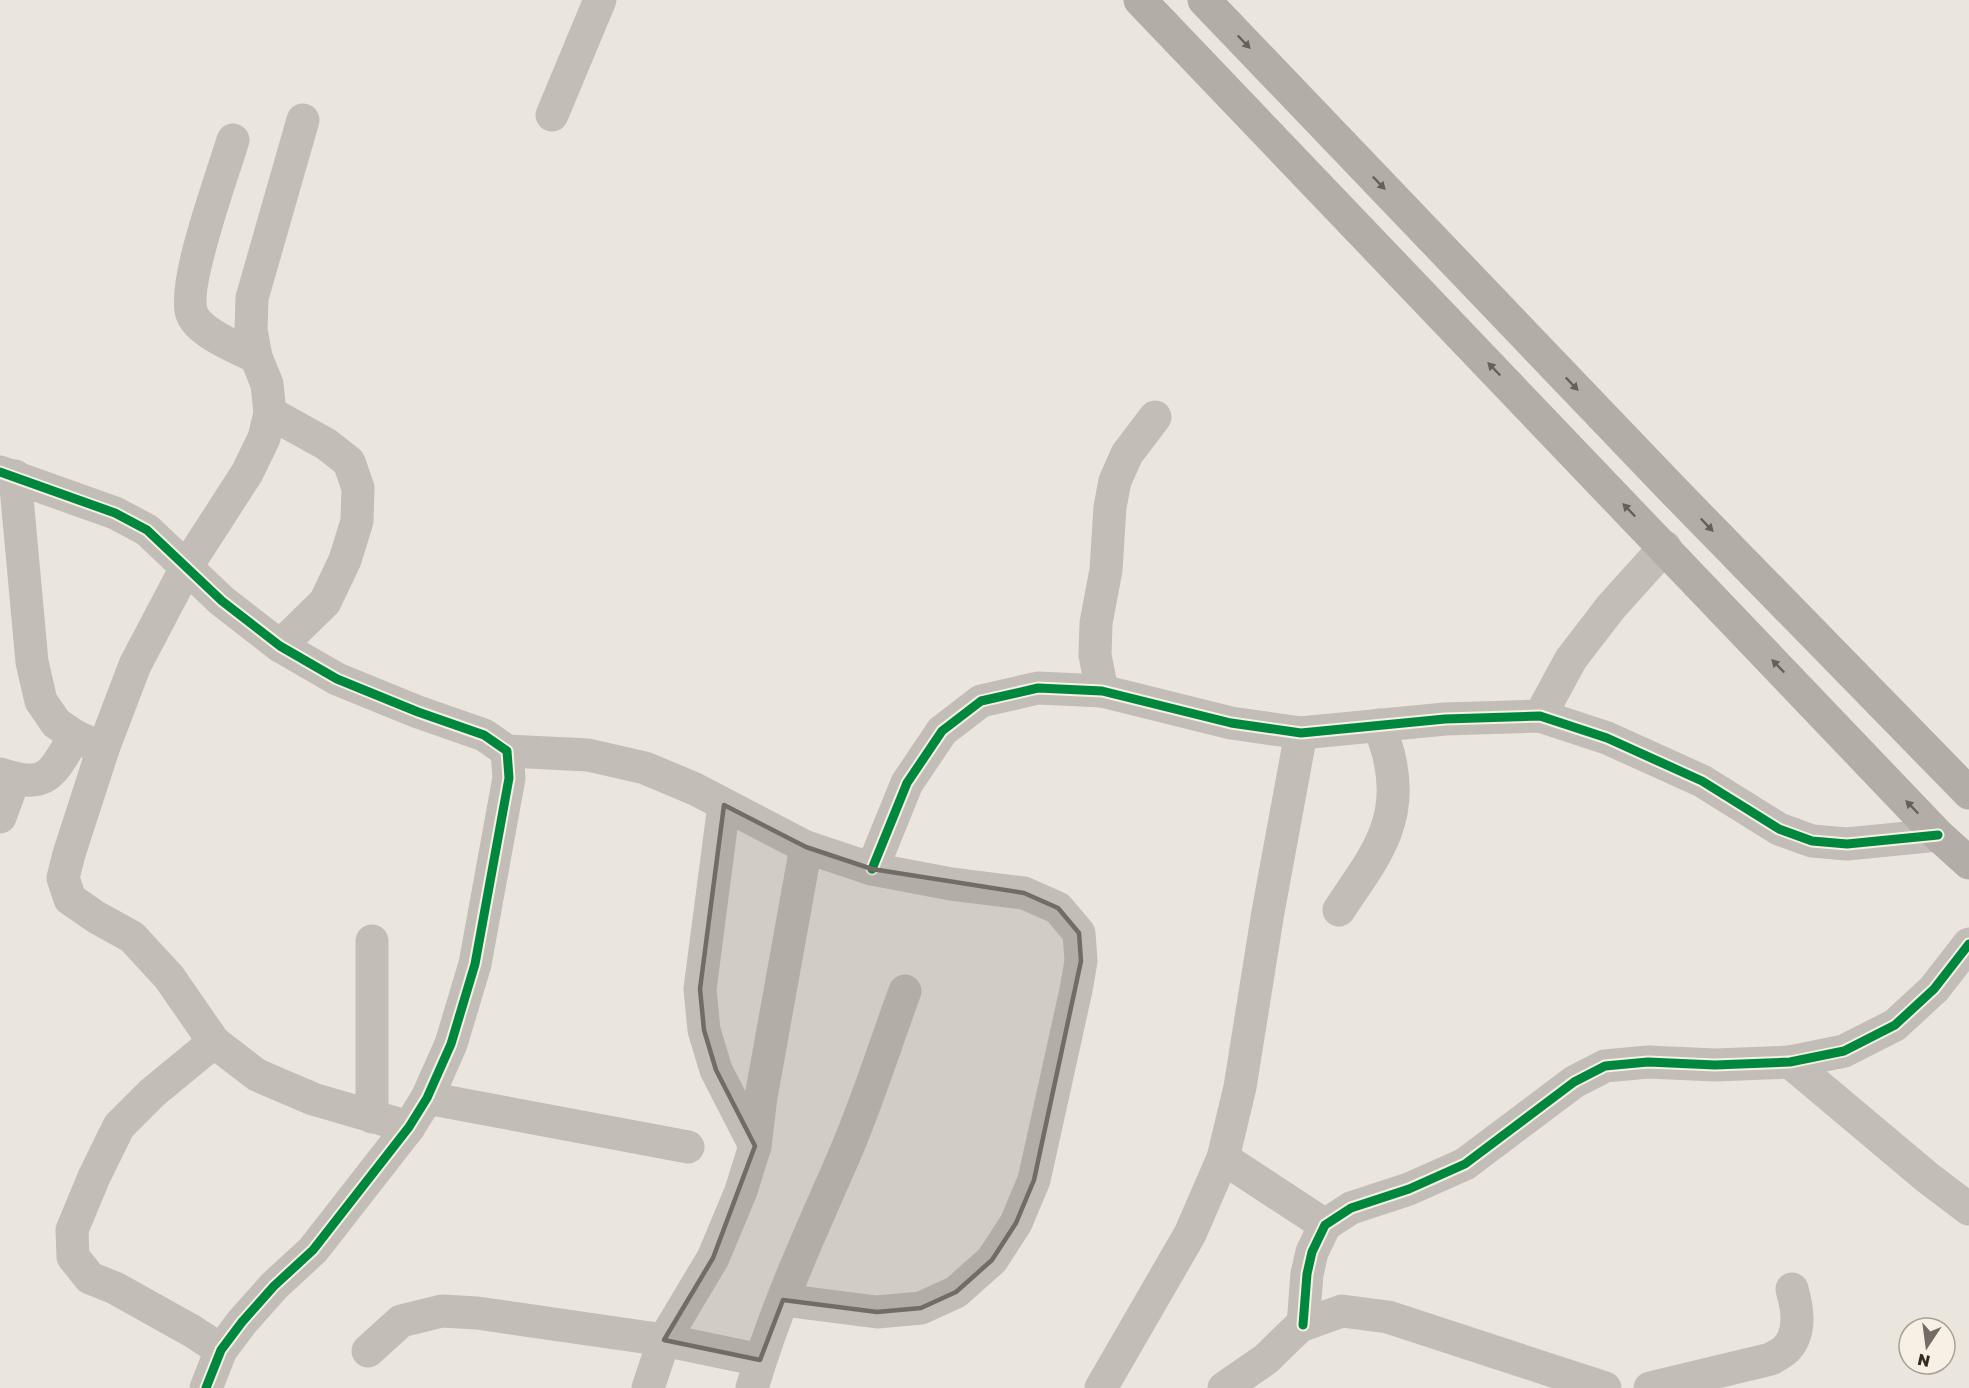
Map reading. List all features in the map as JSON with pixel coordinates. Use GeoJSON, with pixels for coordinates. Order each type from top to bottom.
{"type":"FeatureCollection","features":[{"type":"Feature","properties":{"kind":"main road"},"geometry":{"type":"LineString","coordinates":[[1140,0],[1938,835],[1969,863]]}},
{"type":"Feature","properties":{"kind":"main road"},"geometry":{"type":"LineString","coordinates":[[1204,0],[1683,500],[1969,793]]}},
{"type":"Feature","properties":{"kind":"street"},"geometry":{"type":"LineString","coordinates":[[552,115],[600,0]]}},
{"type":"Feature","properties":{"kind":"street"},"geometry":{"type":"LineString","coordinates":[[0,817],[7,777],[35,782],[51,775],[89,742],[135,664],[186,566],[247,473],[264,438],[270,413],[267,384],[256,357],[251,330],[252,298],[303,120]]}},
{"type":"Feature","properties":{"kind":"street"},"geometry":{"type":"LineString","coordinates":[[234,140],[195,265],[190,291],[192,314],[204,329],[256,357]]}},
{"type":"Feature","properties":{"kind":"street"},"geometry":{"type":"LineString","coordinates":[[270,413],[326,444],[349,462],[358,488],[357,521],[345,560],[326,602],[280,646]]}},
{"type":"Feature","properties":{"kind":"street"},"geometry":{"type":"LineString","coordinates":[[1102,691],[1095,654],[1096,623],[1106,570],[1110,507],[1115,481],[1126,453],[1155,417]]}},
{"type":"Feature","properties":{"kind":"street"},"geometry":{"type":"LineString","coordinates":[[89,742],[56,723],[41,701],[32,662],[7,474],[115,513],[147,530],[222,601],[280,646],[337,679],[418,712],[484,735],[507,751],[588,755],[645,768],[695,789],[806,848],[872,869],[951,884],[1024,893],[1058,908],[1079,933],[1081,961],[1076,990],[1034,1180],[1016,1223],[992,1260],[956,1292],[921,1308],[877,1312],[783,1300]]}},
{"type":"Feature","properties":{"kind":"street"},"geometry":{"type":"LineString","coordinates":[[1540,716],[1571,659],[1611,607],[1665,547]]}},
{"type":"Feature","properties":{"kind":"street"},"geometry":{"type":"LineString","coordinates":[[872,869],[907,783],[942,731],[981,701],[1038,688],[1102,691],[1232,723],[1301,733],[1445,719],[1540,716],[1607,738],[1702,782],[1779,829],[1812,841],[1847,844],[1938,835]]}},
{"type":"Feature","properties":{"kind":"street"},"geometry":{"type":"LineString","coordinates":[[1339,910],[1380,847],[1390,823],[1393,792],[1390,762],[1379,725]]}},
{"type":"Feature","properties":{"kind":"street"},"geometry":{"type":"LineString","coordinates":[[1101,1388],[1190,1234],[1223,1158],[1240,1087],[1268,912],[1301,733]]}},
{"type":"Feature","properties":{"kind":"street"},"geometry":{"type":"LineString","coordinates":[[89,742],[63,878],[70,899],[132,937],[170,977],[214,1042],[257,1075],[313,1099],[410,1127]]}},
{"type":"Feature","properties":{"kind":"street"},"geometry":{"type":"LineString","coordinates":[[206,1388],[221,1350],[242,1322],[274,1286],[313,1250],[410,1127],[426,1098],[451,1044],[475,964],[509,778],[507,751]]}},
{"type":"Feature","properties":{"kind":"street"},"geometry":{"type":"LineString","coordinates":[[724,805],[700,989],[704,1030],[716,1070],[755,1146]]}},
{"type":"Feature","properties":{"kind":"street"},"geometry":{"type":"LineString","coordinates":[[648,1388],[664,1340],[713,1258],[741,1191],[755,1146],[761,1097],[806,848]]}},
{"type":"Feature","properties":{"kind":"street"},"geometry":{"type":"LineString","coordinates":[[372,941],[372,1117]]}},
{"type":"Feature","properties":{"kind":"street"},"geometry":{"type":"LineString","coordinates":[[1303,1325],[1307,1274],[1312,1252],[1325,1225],[1352,1208],[1409,1189],[1466,1164],[1574,1082],[1605,1066],[1648,1062],[1715,1065],[1790,1062],[1844,1051],[1895,1025],[1934,989],[1969,944]]}},
{"type":"Feature","properties":{"kind":"street"},"geometry":{"type":"LineString","coordinates":[[368,1351],[401,1321],[442,1311],[477,1313],[664,1340],[756,1374],[813,1222],[842,1161],[905,991]]}},
{"type":"Feature","properties":{"kind":"street"},"geometry":{"type":"LineString","coordinates":[[214,1042],[152,1093],[119,1126],[72,1230],[73,1257],[90,1278],[115,1288],[221,1350]]}},
{"type":"Feature","properties":{"kind":"street"},"geometry":{"type":"LineString","coordinates":[[1790,1062],[1928,1178],[1969,1209]]}},
{"type":"Feature","properties":{"kind":"street"},"geometry":{"type":"LineString","coordinates":[[426,1098],[688,1147]]}},
{"type":"Feature","properties":{"kind":"street"},"geometry":{"type":"LineString","coordinates":[[1223,1158],[1325,1225]]}},
{"type":"Feature","properties":{"kind":"street"},"geometry":{"type":"LineString","coordinates":[[1650,1388],[1771,1359],[1787,1349],[1795,1332],[1798,1310],[1792,1288]]}},
{"type":"Feature","properties":{"kind":"street"},"geometry":{"type":"LineString","coordinates":[[1224,1388],[1266,1359],[1303,1325],[1342,1311],[1388,1317],[1605,1388]]}},
{"type":"Feature","properties":{"kind":"highlighted area"},"geometry":{"type":"Polygon","coordinates":[[[724,805],[806,847],[872,869],[1024,893],[1058,908],[1079,933],[1081,961],[1034,1180],[1016,1223],[992,1260],[956,1292],[921,1308],[877,1312],[783,1300],[760,1360],[664,1340],[713,1258],[755,1146],[716,1070],[704,1030],[700,989],[724,805]]]}},
{"type":"Feature","properties":{"kind":"cycle path"},"geometry":{"type":"LineString","coordinates":[[0,472],[115,513],[147,530],[222,601],[280,646],[337,679],[418,712],[484,735],[507,751],[509,778],[475,964],[451,1044],[427,1098],[409,1127],[313,1250],[274,1286],[242,1322],[221,1350],[206,1388]]}},
{"type":"Feature","properties":{"kind":"cycle path"},"geometry":{"type":"LineString","coordinates":[[872,869],[907,783],[942,731],[981,701],[1038,688],[1102,691],[1231,723],[1301,733],[1445,719],[1540,716],[1607,738],[1702,781],[1779,829],[1812,841],[1847,844],[1938,835]]}},
{"type":"Feature","properties":{"kind":"cycle path"},"geometry":{"type":"LineString","coordinates":[[1303,1325],[1307,1274],[1312,1252],[1325,1225],[1351,1208],[1409,1189],[1465,1164],[1574,1082],[1605,1066],[1648,1062],[1715,1065],[1790,1062],[1844,1051],[1895,1025],[1934,989],[1969,944]]}}]}
